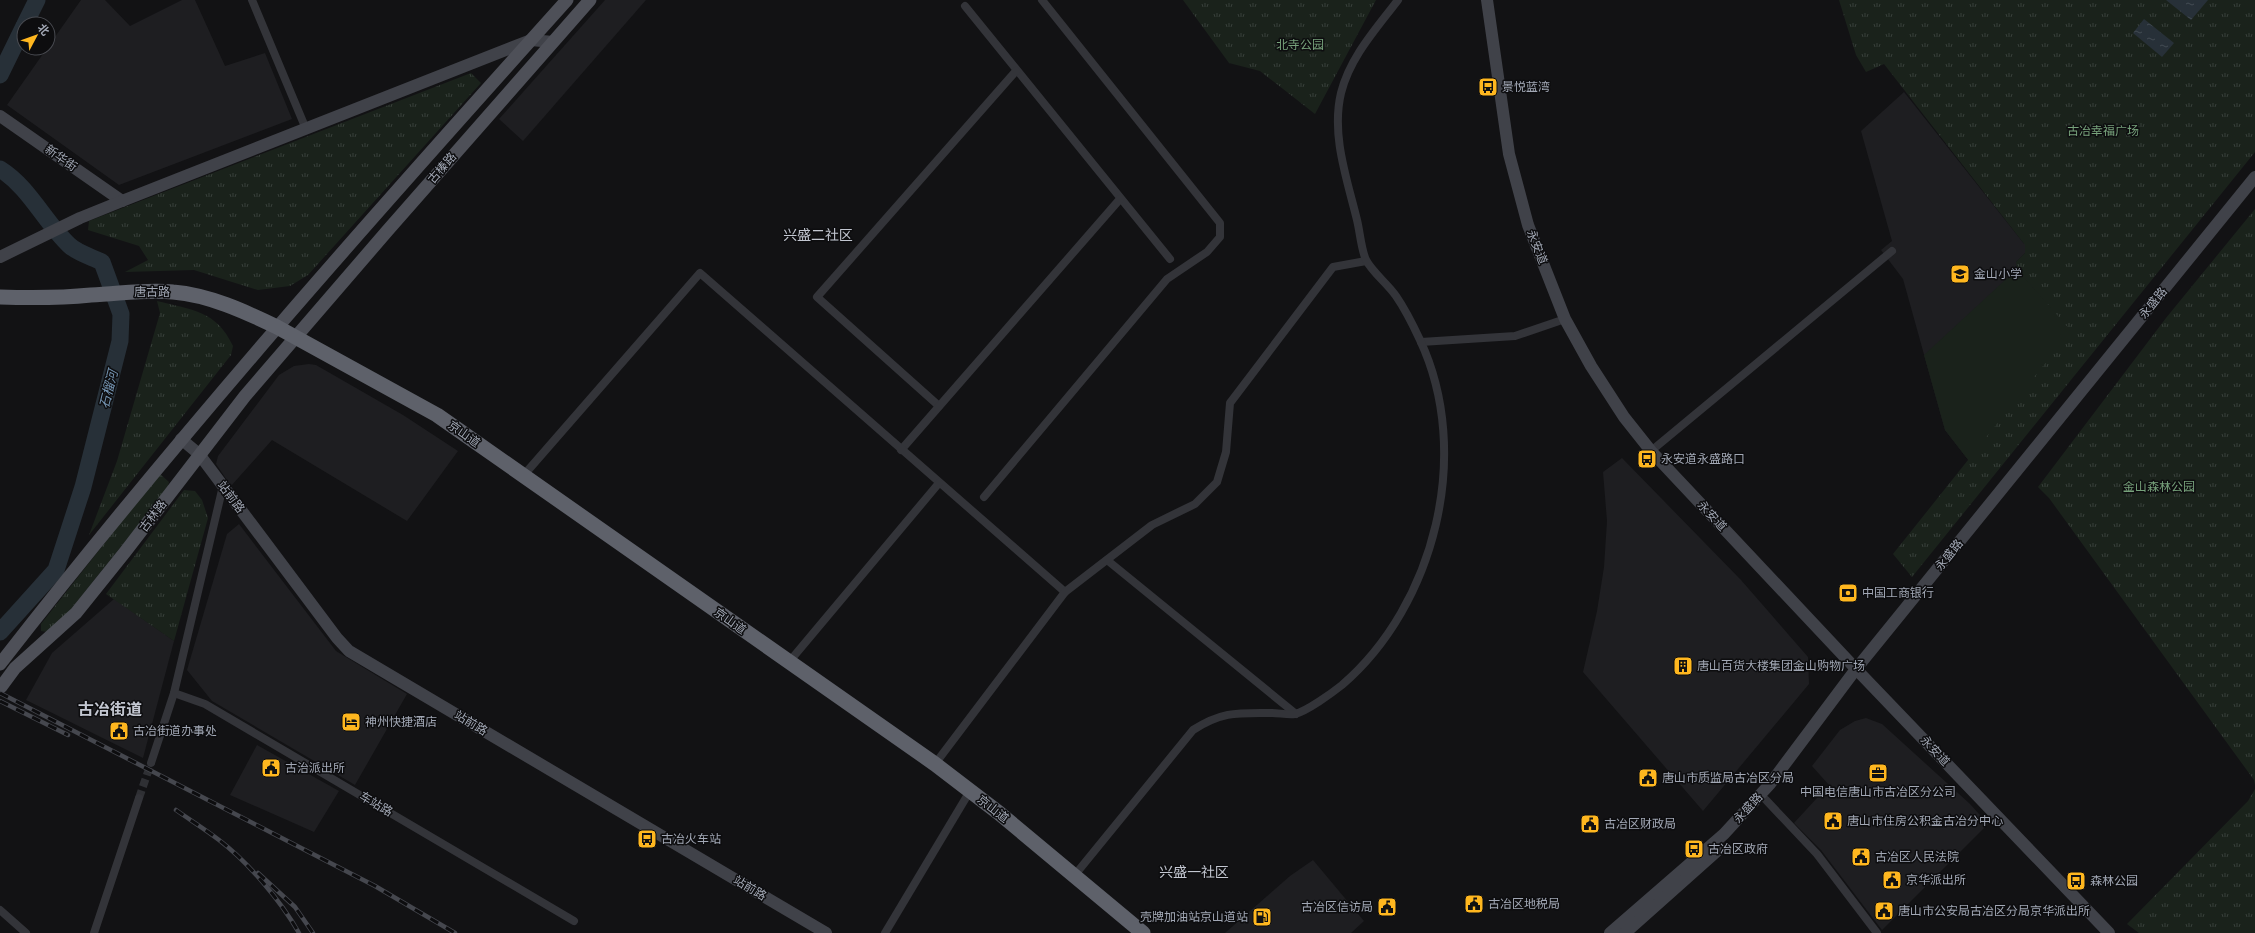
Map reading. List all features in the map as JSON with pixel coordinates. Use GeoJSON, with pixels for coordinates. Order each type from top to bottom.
{"type":"FeatureCollection","features":[{"type":"Feature","properties":{"kind":"highway","name":"唐古路"},"geometry":{"type":"LineString","coordinates":[[0,297],[91,296],[136,291],[174,292],[207,298],[251,314],[296,337]]}},
{"type":"Feature","properties":{"kind":"highway","name":"京山道"},"geometry":{"type":"LineString","coordinates":[[296,337],[437,415],[935,764],[1143,933]]}},
{"type":"Feature","properties":{"kind":"main road","name":"古榛路"},"geometry":{"type":"LineString","coordinates":[[277,327],[567,0]]}},
{"type":"Feature","properties":{"kind":"main road","name":"古榛路"},"geometry":{"type":"LineString","coordinates":[[296,337],[590,0]]}},
{"type":"Feature","properties":{"kind":"main road","name":"永安道"},"geometry":{"type":"LineString","coordinates":[[1487,0],[1509,154],[1528,225],[1565,319],[1591,366],[1624,417],[1651,452],[2109,933]]}},
{"type":"Feature","properties":{"kind":"main road"},"geometry":{"type":"LineString","coordinates":[[0,257],[80,218],[531,40],[553,42]]}},
{"type":"Feature","properties":{"kind":"main road","name":"新华街"},"geometry":{"type":"LineString","coordinates":[[0,116],[122,201]]}},
{"type":"Feature","properties":{"kind":"main road","name":"永盛路"},"geometry":{"type":"LineString","coordinates":[[1610,933],[1730,828],[1770,784],[2255,177]]}},
{"type":"Feature","properties":{"kind":"main road","name":"永盛路"},"geometry":{"type":"LineString","coordinates":[[1624,933],[1733,836],[1766,800],[1859,672],[2255,190]]}},
{"type":"Feature","properties":{"kind":"main road"},"geometry":{"type":"LineString","coordinates":[[0,664],[181,439],[277,327]]}},
{"type":"Feature","properties":{"kind":"main road","name":"古林路"},"geometry":{"type":"LineString","coordinates":[[1,687],[15,668],[76,613],[245,396],[296,337]]}},
{"type":"Feature","properties":{"kind":"main road","name":"站前路"},"geometry":{"type":"LineString","coordinates":[[181,439],[199,454],[337,638],[349,651],[826,933]]}},
{"type":"Feature","properties":{"kind":"street"},"geometry":{"type":"LineString","coordinates":[[252,0],[306,129]]}},
{"type":"Feature","properties":{"kind":"street"},"geometry":{"type":"LineString","coordinates":[[984,497],[1167,279],[1207,252],[1220,237],[1220,223],[1042,0]]}},
{"type":"Feature","properties":{"kind":"street"},"geometry":{"type":"LineString","coordinates":[[1074,876],[1193,730],[1210,719],[1234,712],[1296,714],[1340,686],[1362,666],[1393,625],[1417,581],[1434,535],[1442,483],[1444,447],[1440,398],[1421,342],[1396,296],[1366,261],[1338,140],[1341,94],[1353,61],[1398,0]]}},
{"type":"Feature","properties":{"kind":"street"},"geometry":{"type":"LineString","coordinates":[[965,6],[1016,71],[1170,259]]}},
{"type":"Feature","properties":{"kind":"street"},"geometry":{"type":"LineString","coordinates":[[939,406],[817,298],[1016,71]]}},
{"type":"Feature","properties":{"kind":"street"},"geometry":{"type":"LineString","coordinates":[[901,450],[1120,198]]}},
{"type":"Feature","properties":{"kind":"street"},"geometry":{"type":"LineString","coordinates":[[1651,452],[1892,251]]}},
{"type":"Feature","properties":{"kind":"street"},"geometry":{"type":"LineString","coordinates":[[935,764],[1065,592],[1152,525],[1195,504],[1217,482],[1226,452],[1230,403],[1333,267],[1366,261]]}},
{"type":"Feature","properties":{"kind":"street"},"geometry":{"type":"LineString","coordinates":[[523,476],[700,273],[1065,592]]}},
{"type":"Feature","properties":{"kind":"street"},"geometry":{"type":"LineString","coordinates":[[1421,342],[1514,336],[1565,319]]}},
{"type":"Feature","properties":{"kind":"street"},"geometry":{"type":"LineString","coordinates":[[789,662],[939,483]]}},
{"type":"Feature","properties":{"kind":"street"},"geometry":{"type":"LineString","coordinates":[[151,763],[174,693],[223,486]]}},
{"type":"Feature","properties":{"kind":"street"},"geometry":{"type":"LineString","coordinates":[[1107,560],[1296,714]]}},
{"type":"Feature","properties":{"kind":"street","name":"车站路"},"geometry":{"type":"LineString","coordinates":[[174,693],[205,704],[574,921]]}},
{"type":"Feature","properties":{"kind":"street"},"geometry":{"type":"LineString","coordinates":[[885,933],[970,791]]}},
{"type":"Feature","properties":{"kind":"street"},"geometry":{"type":"LineString","coordinates":[[94,933],[139,798]]}},
{"type":"Feature","properties":{"kind":"street"},"geometry":{"type":"LineString","coordinates":[[1766,800],[1818,854],[1877,933]]}},
{"type":"Feature","properties":{"kind":"street"},"geometry":{"type":"LineString","coordinates":[[0,910],[26,933]]}},
{"type":"Feature","properties":{"kind":"shaded area"},"geometry":{"type":"Polygon","coordinates":[[[81,0],[105,0],[130,26],[182,0],[195,0],[225,66],[265,53],[292,119],[119,185],[7,105],[42,56],[56,56],[56,35],[81,0]]]}},
{"type":"Feature","properties":{"kind":"shaded area"},"geometry":{"type":"Polygon","coordinates":[[[605,0],[646,0],[523,141],[499,119],[605,0]]]}},
{"type":"Feature","properties":{"kind":"shaded area","name":"金山小学"},"geometry":{"type":"Polygon","coordinates":[[[1904,92],[2025,245],[2025,253],[2016,262],[2072,331],[1969,461],[1945,430],[1903,279],[1881,250],[1892,241],[1861,131],[1904,92]]]}},
{"type":"Feature","properties":{"kind":"shaded area"},"geometry":{"type":"Polygon","coordinates":[[[309,364],[316,365],[403,415],[458,451],[407,521],[272,440],[231,486],[216,464],[218,456],[279,375],[294,366],[309,364]]]}},
{"type":"Feature","properties":{"kind":"shaded area","name":"唐山百货大楼集团金山购物广场"},"geometry":{"type":"Polygon","coordinates":[[[1622,458],[1741,580],[1808,657],[1809,684],[1703,811],[1583,672],[1597,611],[1604,567],[1607,521],[1603,472],[1622,458]]]}},
{"type":"Feature","properties":{"kind":"shaded area"},"geometry":{"type":"Polygon","coordinates":[[[239,524],[336,651],[407,694],[355,785],[212,701],[187,670],[227,534],[239,524]]]}},
{"type":"Feature","properties":{"kind":"shaded area"},"geometry":{"type":"Polygon","coordinates":[[[114,599],[174,641],[143,758],[26,700],[52,653],[114,599]]]}},
{"type":"Feature","properties":{"kind":"shaded area"},"geometry":{"type":"Polygon","coordinates":[[[1866,718],[1882,724],[1970,804],[1988,824],[1882,930],[1821,850],[1794,823],[1829,785],[1812,766],[1840,730],[1855,721],[1866,718]]]}},
{"type":"Feature","properties":{"kind":"shaded area","name":"古治派出所"},"geometry":{"type":"Polygon","coordinates":[[[257,745],[339,791],[314,832],[230,795],[257,745]]]}},
{"type":"Feature","properties":{"kind":"shaded area"},"geometry":{"type":"Polygon","coordinates":[[[1313,860],[1364,921],[1351,933],[1225,933],[1290,876],[1313,860]]]}},
{"type":"Feature","properties":{"kind":"green space","name":"北寺公园"},"geometry":{"type":"Polygon","coordinates":[[[1183,0],[1376,0],[1315,114],[1260,71],[1229,63],[1183,0]]]}},
{"type":"Feature","properties":{"kind":"green space","name":"古冶幸福广场"},"geometry":{"type":"Polygon","coordinates":[[[1839,0],[2255,0],[2255,152],[1912,577],[1893,554],[2071,331],[2017,269],[2016,262],[2025,253],[2025,245],[1884,64],[1866,72],[1856,55],[1839,0]]]}},
{"type":"Feature","properties":{"kind":"green space"},"geometry":{"type":"Polygon","coordinates":[[[471,73],[481,83],[308,275],[290,286],[258,290],[194,270],[125,272],[148,260],[139,246],[88,230],[89,221],[471,73]]]}},
{"type":"Feature","properties":{"kind":"green space","name":"金山森林公园"},"geometry":{"type":"Polygon","coordinates":[[[2255,209],[2255,785],[2254,780],[2049,498],[2038,487],[2166,318],[2255,209]]]}},
{"type":"Feature","properties":{"kind":"green space"},"geometry":{"type":"Polygon","coordinates":[[[2017,269],[2072,331],[1969,461],[1945,430],[1924,355],[2017,269]]]}},
{"type":"Feature","properties":{"kind":"green space"},"geometry":{"type":"Polygon","coordinates":[[[157,301],[202,313],[211,318],[219,325],[233,346],[231,355],[89,535],[117,461],[160,313],[157,301]]]}},
{"type":"Feature","properties":{"kind":"green space"},"geometry":{"type":"Polygon","coordinates":[[[160,474],[169,482],[167,489],[67,614],[47,632],[41,631],[41,624],[160,474]]]}},
{"type":"Feature","properties":{"kind":"green space"},"geometry":{"type":"Polygon","coordinates":[[[184,490],[195,491],[202,500],[208,518],[174,641],[106,594],[184,490]]]}},
{"type":"Feature","properties":{"kind":"green space"},"geometry":{"type":"Polygon","coordinates":[[[2255,789],[2255,933],[2139,933],[2127,924],[2248,801],[2255,789]]]}},
{"type":"Feature","properties":{"kind":"water"},"geometry":{"type":"Polygon","coordinates":[[[2166,0],[2208,0],[2191,20],[2166,0]]]}},
{"type":"Feature","properties":{"kind":"water"},"geometry":{"type":"Polygon","coordinates":[[[2144,19],[2174,43],[2162,57],[2133,33],[2144,19]]]}},
{"type":"Feature","properties":{"kind":"waterway","name":"石榴河"},"geometry":{"type":"LineString","coordinates":[[29,16],[37,0]]}},
{"type":"Feature","properties":{"kind":"waterway","name":"石榴河"},"geometry":{"type":"LineString","coordinates":[[0,75],[16,42]]}},
{"type":"Feature","properties":{"kind":"waterway","name":"石榴河"},"geometry":{"type":"LineString","coordinates":[[0,169],[20,185],[60,236],[72,248],[102,262],[121,314],[120,341],[83,487],[56,570],[0,632]]}},
{"type":"Feature","properties":{"kind":"tunnel"},"geometry":{"type":"LineString","coordinates":[[139,798],[151,763]]}},
{"type":"Feature","properties":{"kind":"railway"},"geometry":{"type":"LineString","coordinates":[[0,693],[375,886],[455,933]]}},
{"type":"Feature","properties":{"kind":"railway"},"geometry":{"type":"LineString","coordinates":[[0,701],[68,735]]}},
{"type":"Feature","properties":{"kind":"railway"},"geometry":{"type":"LineString","coordinates":[[176,810],[214,836],[241,859],[273,895],[299,933]]}},
{"type":"Feature","properties":{"kind":"railway"},"geometry":{"type":"LineString","coordinates":[[258,873],[295,907],[313,933]]}},
{"type":"Feature","properties":{"kind":"place","name":"景悦蓝湾"},"geometry":{"type":"Point","coordinates":[1488,87]}},
{"type":"Feature","properties":{"kind":"place","name":"金山小学"},"geometry":{"type":"Point","coordinates":[1960,274]}},
{"type":"Feature","properties":{"kind":"place","name":"永安道永盛路口"},"geometry":{"type":"Point","coordinates":[1647,459]}},
{"type":"Feature","properties":{"kind":"place","name":"中国工商银行"},"geometry":{"type":"Point","coordinates":[1848,593]}},
{"type":"Feature","properties":{"kind":"place","name":"唐山百货大楼集团金山购物广场"},"geometry":{"type":"Point","coordinates":[1683,666]}},
{"type":"Feature","properties":{"kind":"place","name":"神州快捷酒店"},"geometry":{"type":"Point","coordinates":[351,722]}},
{"type":"Feature","properties":{"kind":"place","name":"古冶街道办事处"},"geometry":{"type":"Point","coordinates":[119,731]}},
{"type":"Feature","properties":{"kind":"place","name":"古治派出所"},"geometry":{"type":"Point","coordinates":[271,768]}},
{"type":"Feature","properties":{"kind":"place","name":"中国电信唐山市古冶区分公司"},"geometry":{"type":"Point","coordinates":[1878,773]}},
{"type":"Feature","properties":{"kind":"place","name":"唐山市质监局古冶区分局"},"geometry":{"type":"Point","coordinates":[1648,778]}},
{"type":"Feature","properties":{"kind":"place","name":"唐山市住房公积金古冶分中心"},"geometry":{"type":"Point","coordinates":[1833,821]}},
{"type":"Feature","properties":{"kind":"place","name":"古冶区财政局"},"geometry":{"type":"Point","coordinates":[1590,824]}},
{"type":"Feature","properties":{"kind":"place","name":"古冶火车站"},"geometry":{"type":"Point","coordinates":[647,839]}},
{"type":"Feature","properties":{"kind":"place","name":"古冶区政府"},"geometry":{"type":"Point","coordinates":[1694,849]}},
{"type":"Feature","properties":{"kind":"place","name":"古冶区人民法院"},"geometry":{"type":"Point","coordinates":[1861,857]}},
{"type":"Feature","properties":{"kind":"place","name":"京华派出所"},"geometry":{"type":"Point","coordinates":[1892,880]}},
{"type":"Feature","properties":{"kind":"place","name":"森林公园"},"geometry":{"type":"Point","coordinates":[2076,881]}},
{"type":"Feature","properties":{"kind":"place","name":"古冶区地税局"},"geometry":{"type":"Point","coordinates":[1474,904]}},
{"type":"Feature","properties":{"kind":"place","name":"古冶区信访局"},"geometry":{"type":"Point","coordinates":[1387,907]}},
{"type":"Feature","properties":{"kind":"place","name":"唐山市公安局古冶区分局京华派出所"},"geometry":{"type":"Point","coordinates":[1884,911]}},
{"type":"Feature","properties":{"kind":"place","name":"壳牌加油站京山道站"},"geometry":{"type":"Point","coordinates":[1262,917]}},
{"type":"Feature","properties":{"kind":"district","name":"兴盛二社区"},"geometry":{"type":"Point","coordinates":[818,235]}},
{"type":"Feature","properties":{"kind":"district","name":"古冶街道"},"geometry":{"type":"Point","coordinates":[110,709]}},
{"type":"Feature","properties":{"kind":"district","name":"兴盛一社区"},"geometry":{"type":"Point","coordinates":[1194,872]}}]}
